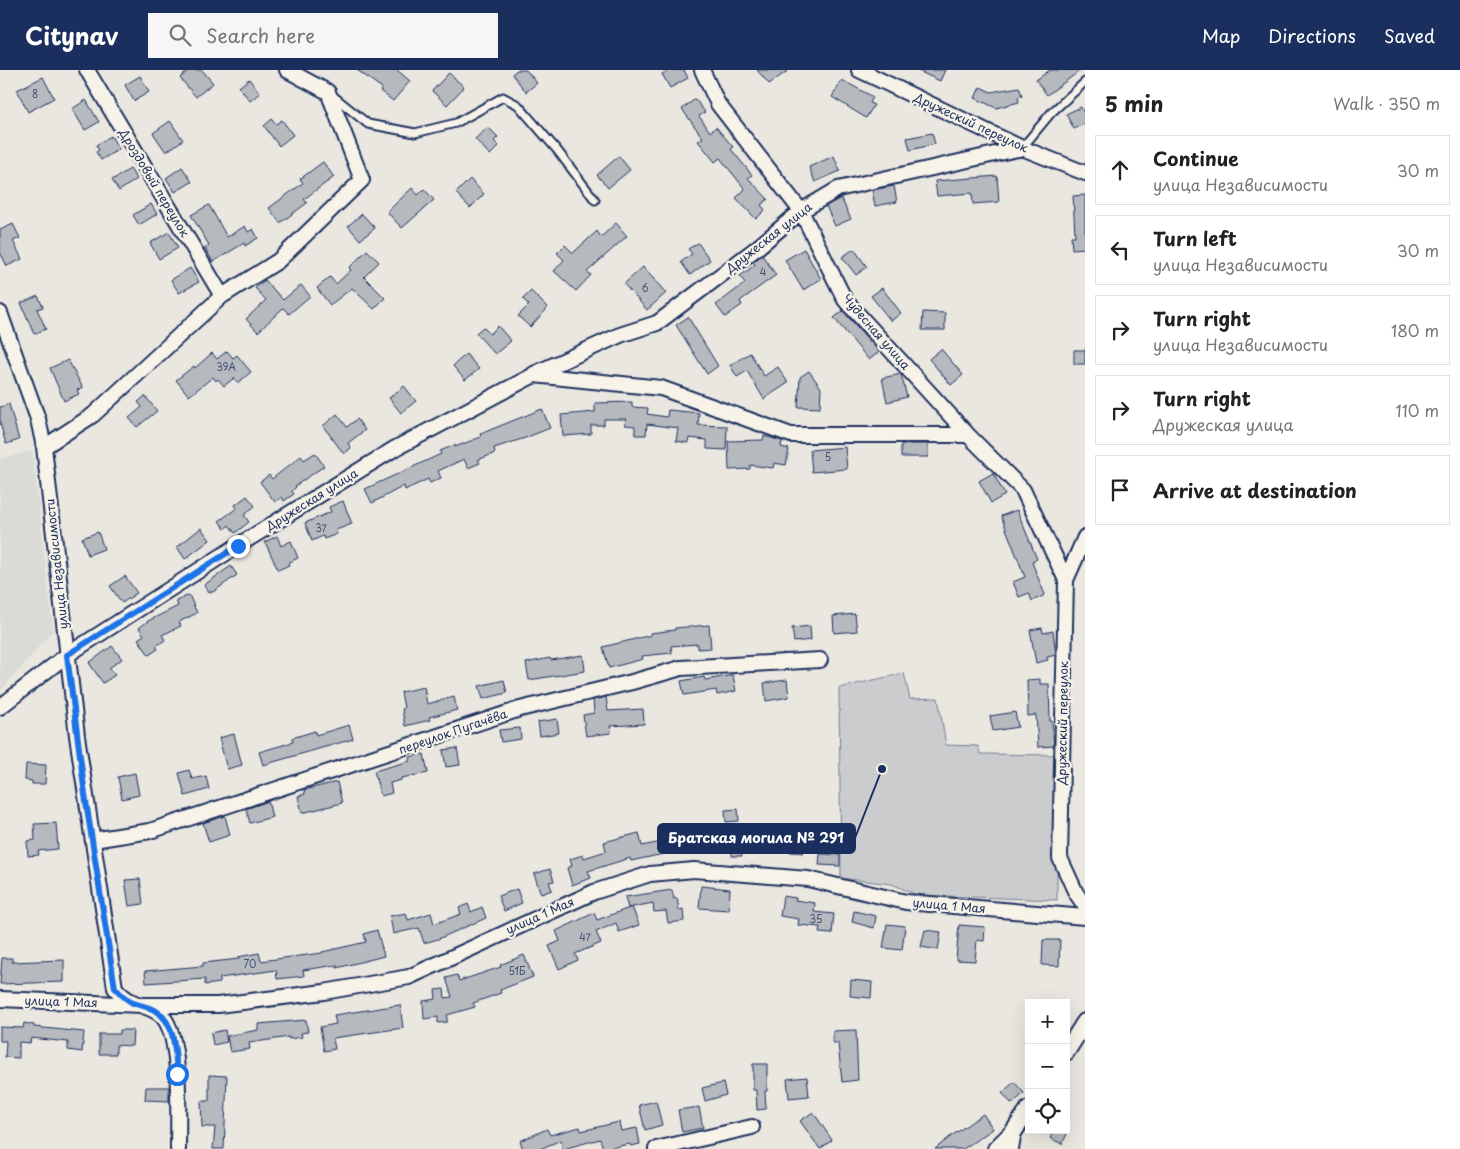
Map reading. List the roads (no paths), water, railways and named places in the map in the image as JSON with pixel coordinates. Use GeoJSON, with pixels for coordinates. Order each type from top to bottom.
{"type":"FeatureCollection","features":[{"type":"Feature","properties":{"kind":"street","name":"Дроздовый переулок"},"geometry":{"type":"LineString","coordinates":[[87,70],[222,296]]}},
{"type":"Feature","properties":{"kind":"street"},"geometry":{"type":"LineString","coordinates":[[44,447],[93,414],[222,296],[278,261],[362,180],[328,92],[287,70]]}},
{"type":"Feature","properties":{"kind":"street","name":"Чудесная улица"},"geometry":{"type":"LineString","coordinates":[[702,70],[718,104],[801,210],[846,300],[968,435],[1023,490],[1066,580]]}},
{"type":"Feature","properties":{"kind":"street","name":"Дружеский переулок"},"geometry":{"type":"LineString","coordinates":[[859,70],[1022,148],[1085,173]]}},
{"type":"Feature","properties":{"kind":"street","name":"Дружеская улица"},"geometry":{"type":"LineString","coordinates":[[0,707],[67,655],[394,449],[534,375],[620,335],[657,324],[757,248],[801,210],[838,189],[1022,148]]}},
{"type":"Feature","properties":{"kind":"street","name":"улица Независимости"},"geometry":{"type":"LineString","coordinates":[[0,313],[35,411],[44,447],[78,746],[115,988],[124,998],[154,1010],[164,1018],[172,1033],[177,1074],[178,1149]]}},
{"type":"Feature","properties":{"kind":"street"},"geometry":{"type":"LineString","coordinates":[[534,375],[661,388],[791,435],[968,435]]}},
{"type":"Feature","properties":{"kind":"street","name":"Дружеский переулок"},"geometry":{"type":"LineString","coordinates":[[1085,537],[1066,580],[1060,858],[1076,893],[1085,906]]}},
{"type":"Feature","properties":{"kind":"street","name":"переулок Пугачёва"},"geometry":{"type":"LineString","coordinates":[[93,840],[150,831],[520,709],[681,668],[820,660]]}},
{"type":"Feature","properties":{"kind":"street","name":"улица 1 Мая"},"geometry":{"type":"LineString","coordinates":[[0,999],[141,1005],[218,1005],[324,992],[409,977],[594,892],[650,874],[694,870],[808,879],[906,902],[1085,917]]}},
{"type":"Feature","properties":{"kind":"street"},"geometry":{"type":"LineString","coordinates":[[1070,1046],[1085,1022]]}},
{"type":"Feature","properties":{"kind":"street"},"geometry":{"type":"LineString","coordinates":[[996,1149],[1014,1131],[1025,1115]]}},
{"type":"Feature","properties":{"kind":"street"},"geometry":{"type":"LineString","coordinates":[[656,1149],[752,1127]]}},
{"type":"Feature","properties":{"kind":"street"},"geometry":{"type":"LineString","coordinates":[[1010,1149],[1014,1131]]}},
{"type":"Feature","properties":{"kind":"lane"},"geometry":{"type":"LineString","coordinates":[[1022,148],[1051,113],[1085,82]]}},
{"type":"Feature","properties":{"kind":"lane"},"geometry":{"type":"LineString","coordinates":[[328,92],[368,124],[415,133],[456,124],[503,97],[518,104],[557,150],[595,200]]}},
{"type":"Feature","properties":{"kind":"place","name":"Братская могила № 291"},"geometry":{"type":"Point","coordinates":[882,769]}}]}
